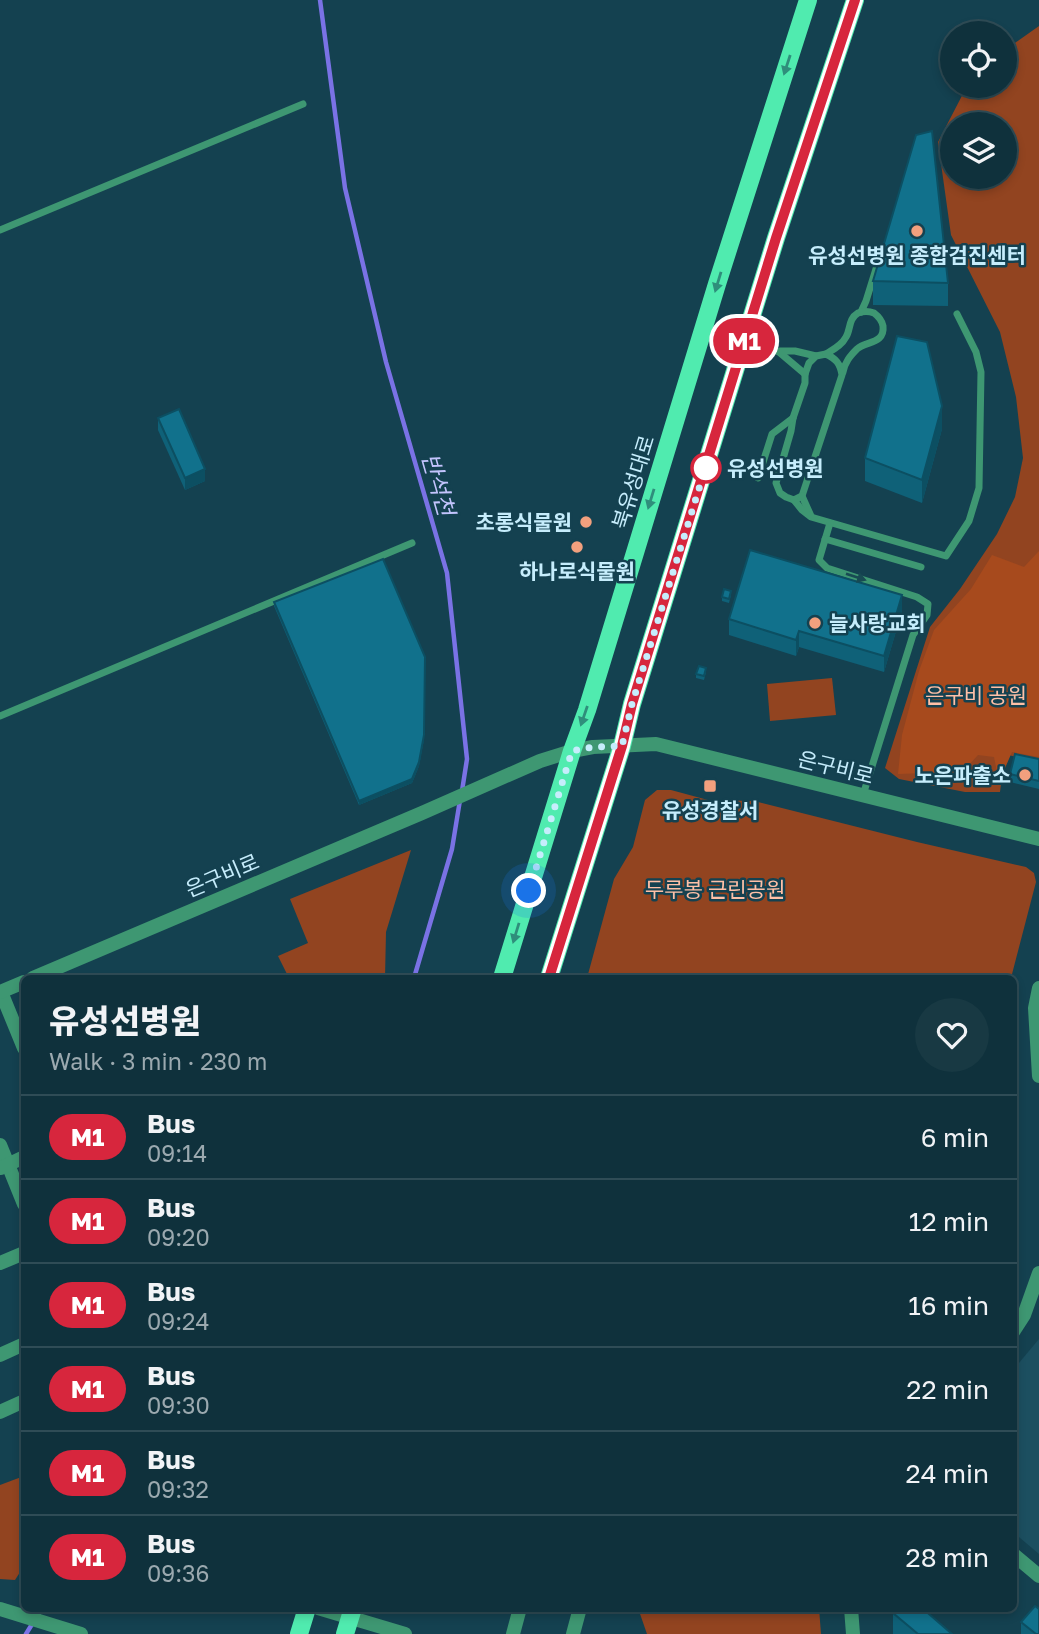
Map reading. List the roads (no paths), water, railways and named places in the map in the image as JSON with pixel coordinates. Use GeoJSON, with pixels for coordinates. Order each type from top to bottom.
{"type":"FeatureCollection","features":[{"type":"Feature","properties":{"kind":"main road","name":"북유성대로"},"geometry":{"type":"LineString","coordinates":[[503,975],[808,0]]}},
{"type":"Feature","properties":{"kind":"main road"},"geometry":{"type":"LineString","coordinates":[[550,975],[776,238],[855,0]]}},
{"type":"Feature","properties":{"kind":"main road"},"geometry":{"type":"LineString","coordinates":[[299,1634],[306,1612]]}},
{"type":"Feature","properties":{"kind":"street","name":"은구비로"},"geometry":{"type":"LineString","coordinates":[[40,975],[513,772],[540,761],[593,747],[656,744],[1039,839]]}},
{"type":"Feature","properties":{"kind":"street"},"geometry":{"type":"LineString","coordinates":[[21,983],[1,992],[21,1041]]}},
{"type":"Feature","properties":{"kind":"street"},"geometry":{"type":"LineString","coordinates":[[1039,988],[1035,1009],[1039,1076]]}},
{"type":"Feature","properties":{"kind":"street"},"geometry":{"type":"LineString","coordinates":[[0,1145],[4,1167],[21,1198]]}},
{"type":"Feature","properties":{"kind":"street"},"geometry":{"type":"LineString","coordinates":[[4,1167],[21,1158]]}},
{"type":"Feature","properties":{"kind":"street"},"geometry":{"type":"LineString","coordinates":[[0,1264],[21,1254]]}},
{"type":"Feature","properties":{"kind":"street"},"geometry":{"type":"LineString","coordinates":[[1017,1326],[1024,1315],[1039,1273]]}},
{"type":"Feature","properties":{"kind":"street"},"geometry":{"type":"LineString","coordinates":[[0,1355],[21,1345]]}},
{"type":"Feature","properties":{"kind":"street"},"geometry":{"type":"LineString","coordinates":[[0,1412],[21,1402]]}},
{"type":"Feature","properties":{"kind":"street"},"geometry":{"type":"LineString","coordinates":[[1017,1557],[1039,1576]]}},
{"type":"Feature","properties":{"kind":"street"},"geometry":{"type":"LineString","coordinates":[[0,1609],[79,1633]]}},
{"type":"Feature","properties":{"kind":"street"},"geometry":{"type":"LineString","coordinates":[[328,1612],[405,1634]]}},
{"type":"Feature","properties":{"kind":"street"},"geometry":{"type":"LineString","coordinates":[[513,1634],[519,1612]]}},
{"type":"Feature","properties":{"kind":"street"},"geometry":{"type":"LineString","coordinates":[[573,1634],[579,1612]]}},
{"type":"Feature","properties":{"kind":"street"},"geometry":{"type":"LineString","coordinates":[[852,1612],[853,1634]]}},
{"type":"Feature","properties":{"kind":"lane"},"geometry":{"type":"LineString","coordinates":[[0,230],[303,104]]}},
{"type":"Feature","properties":{"kind":"lane"},"geometry":{"type":"LineString","coordinates":[[779,352],[795,351],[817,356],[838,346],[848,334],[852,318],[861,312],[882,250]]}},
{"type":"Feature","properties":{"kind":"lane"},"geometry":{"type":"LineString","coordinates":[[866,301],[880,319],[881,335],[873,343],[856,350],[845,364],[798,498],[802,510],[811,517],[946,556],[969,522],[979,488],[981,372],[976,352],[957,314]]}},
{"type":"Feature","properties":{"kind":"lane"},"geometry":{"type":"LineString","coordinates":[[861,312],[872,312]]}},
{"type":"Feature","properties":{"kind":"lane"},"geometry":{"type":"LineString","coordinates":[[745,340],[779,352],[805,374]]}},
{"type":"Feature","properties":{"kind":"lane"},"geometry":{"type":"LineString","coordinates":[[826,354],[841,365],[842,374]]}},
{"type":"Feature","properties":{"kind":"lane"},"geometry":{"type":"LineString","coordinates":[[798,498],[786,497],[780,493],[776,483],[805,383],[805,374],[809,363],[817,356]]}},
{"type":"Feature","properties":{"kind":"lane"},"geometry":{"type":"LineString","coordinates":[[758,478],[772,434],[793,418]]}},
{"type":"Feature","properties":{"kind":"lane"},"geometry":{"type":"LineString","coordinates":[[830,523],[819,560],[827,568],[917,597],[928,604],[927,614],[914,635],[863,795]]}},
{"type":"Feature","properties":{"kind":"lane"},"geometry":{"type":"LineString","coordinates":[[825,539],[921,567]]}},
{"type":"Feature","properties":{"kind":"lane"},"geometry":{"type":"LineString","coordinates":[[0,716],[412,543]]}},
{"type":"Feature","properties":{"kind":"waterway","name":"반석천"},"geometry":{"type":"LineString","coordinates":[[320,0],[345,188],[386,362],[447,573],[467,759],[462,791]]}},
{"type":"Feature","properties":{"kind":"waterway","name":"반석천"},"geometry":{"type":"LineString","coordinates":[[415,975],[452,849],[460,800]]}},
{"type":"Feature","properties":{"kind":"waterway","name":"반석천"},"geometry":{"type":"LineString","coordinates":[[26,1634],[40,1612]]}},
{"type":"Feature","properties":{"kind":"place","name":"유성선병원 종합검진센터"},"geometry":{"type":"Point","coordinates":[917,231]}},
{"type":"Feature","properties":{"kind":"place","name":"유성선병원"},"geometry":{"type":"Point","coordinates":[706,468]}},
{"type":"Feature","properties":{"kind":"place","name":"초롱식물원"},"geometry":{"type":"Point","coordinates":[586,522]}},
{"type":"Feature","properties":{"kind":"place","name":"하나로식물원"},"geometry":{"type":"Point","coordinates":[577,547]}},
{"type":"Feature","properties":{"kind":"place","name":"늘사랑교회"},"geometry":{"type":"Point","coordinates":[815,623]}},
{"type":"Feature","properties":{"kind":"place","name":"노은파출소"},"geometry":{"type":"Point","coordinates":[1025,775]}},
{"type":"Feature","properties":{"kind":"place","name":"유성경찰서"},"geometry":{"type":"Point","coordinates":[710,786]}},
{"type":"Feature","properties":{"kind":"park label","name":"은구비 공원"},"geometry":{"type":"Point","coordinates":[976,695]}},
{"type":"Feature","properties":{"kind":"park label","name":"두루봉 근린공원"},"geometry":{"type":"Point","coordinates":[715,889]}}]}
